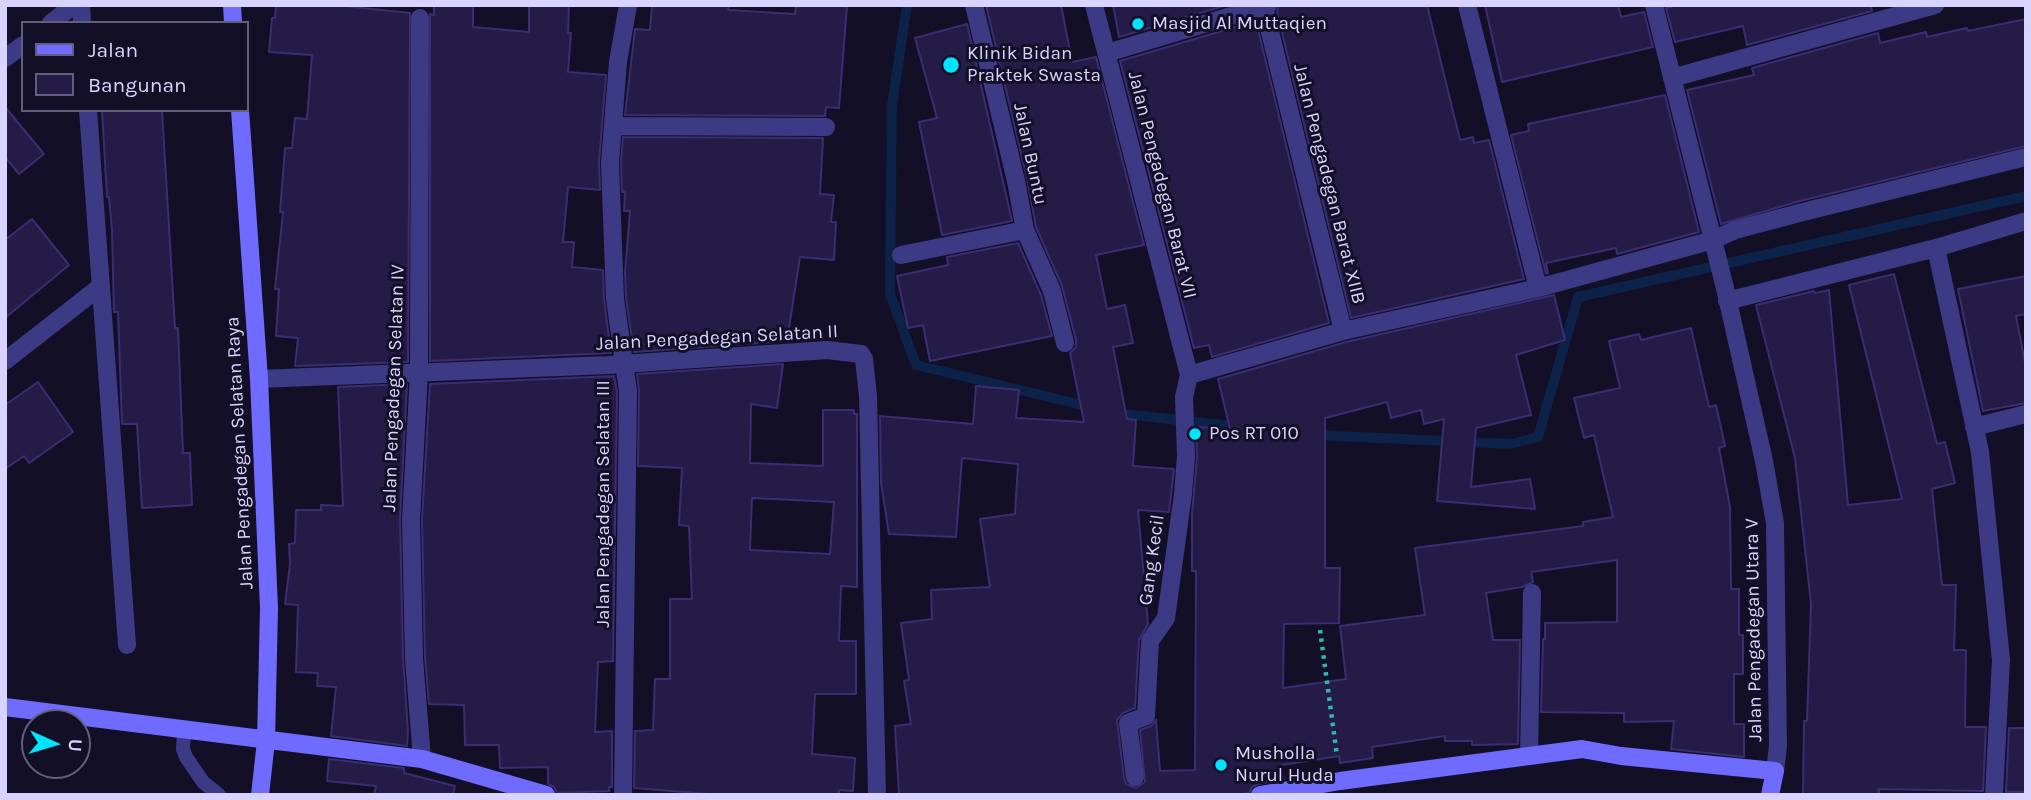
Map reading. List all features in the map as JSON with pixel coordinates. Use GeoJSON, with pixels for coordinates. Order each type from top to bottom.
{"type":"FeatureCollection","features":[{"type":"Feature","properties":{"kind":"street"},"geometry":{"type":"LineString","coordinates":[[54,21],[74,5]]}},
{"type":"Feature","properties":{"kind":"street","name":"Jalan Pengadegan Selatan III"},"geometry":{"type":"LineString","coordinates":[[623,795],[628,391],[615,299],[610,204],[618,62],[628,5]]}},
{"type":"Feature","properties":{"kind":"street","name":"Jalan Buntu"},"geometry":{"type":"LineString","coordinates":[[975,5],[1025,230],[1052,291],[1065,343]]}},
{"type":"Feature","properties":{"kind":"street","name":"Jalan Pengadegan Barat VII"},"geometry":{"type":"LineString","coordinates":[[1094,5],[1189,376]]}},
{"type":"Feature","properties":{"kind":"street"},"geometry":{"type":"LineString","coordinates":[[1467,5],[1538,288]]}},
{"type":"Feature","properties":{"kind":"street","name":"Jalan Pengadegan Utara V"},"geometry":{"type":"LineString","coordinates":[[1654,5],[1726,294],[1764,461],[1774,523],[1778,733],[1770,795]]}},
{"type":"Feature","properties":{"kind":"street"},"geometry":{"type":"LineString","coordinates":[[1672,78],[1935,5]]}},
{"type":"Feature","properties":{"kind":"street"},"geometry":{"type":"LineString","coordinates":[[1107,53],[1266,6]]}},
{"type":"Feature","properties":{"kind":"street","name":"Jalan Pengadegan Barat XIIB"},"geometry":{"type":"LineString","coordinates":[[1266,6],[1343,331]]}},
{"type":"Feature","properties":{"kind":"street","name":"Jalan Pengadegan Selatan IV"},"geometry":{"type":"LineString","coordinates":[[420,18],[419,373],[411,520],[414,658],[422,759]]}},
{"type":"Feature","properties":{"kind":"street"},"geometry":{"type":"LineString","coordinates":[[5,58],[21,46]]}},
{"type":"Feature","properties":{"kind":"street"},"geometry":{"type":"LineString","coordinates":[[88,112],[127,645]]}},
{"type":"Feature","properties":{"kind":"street","name":"Jalan Pengadegan Selatan Raya"},"geometry":{"type":"LineString","coordinates":[[240,112],[259,379],[269,608],[266,741],[260,795]]}},
{"type":"Feature","properties":{"kind":"street"},"geometry":{"type":"LineString","coordinates":[[613,126],[826,127]]}},
{"type":"Feature","properties":{"kind":"street"},"geometry":{"type":"LineString","coordinates":[[1189,376],[1343,331],[1538,288],[1714,243],[1735,230],[2026,157]]}},
{"type":"Feature","properties":{"kind":"street"},"geometry":{"type":"LineString","coordinates":[[1726,294],[1936,248],[2026,221]]}},
{"type":"Feature","properties":{"kind":"street","name":"Jalan Buntu"},"geometry":{"type":"LineString","coordinates":[[901,255],[1025,230]]}},
{"type":"Feature","properties":{"kind":"street"},"geometry":{"type":"LineString","coordinates":[[1936,248],[1980,452],[2001,660],[1994,795]]}},
{"type":"Feature","properties":{"kind":"street"},"geometry":{"type":"LineString","coordinates":[[5,360],[101,286]]}},
{"type":"Feature","properties":{"kind":"street","name":"Jalan Pengadegan Selatan II"},"geometry":{"type":"LineString","coordinates":[[259,379],[626,364],[827,350],[856,352],[863,356],[868,396],[877,795]]}},
{"type":"Feature","properties":{"kind":"street","name":"Gang Kecil"},"geometry":{"type":"LineString","coordinates":[[1135,777],[1128,723],[1146,716],[1150,641],[1166,618],[1183,494],[1186,456],[1184,397],[1189,376]]}},
{"type":"Feature","properties":{"kind":"street"},"geometry":{"type":"LineString","coordinates":[[1974,427],[2026,414]]}},
{"type":"Feature","properties":{"kind":"street"},"geometry":{"type":"LineString","coordinates":[[1529,755],[1532,593]]}},
{"type":"Feature","properties":{"kind":"street"},"geometry":{"type":"LineString","coordinates":[[5,707],[422,759],[546,795]]}},
{"type":"Feature","properties":{"kind":"street"},"geometry":{"type":"LineString","coordinates":[[1260,795],[1340,781],[1582,749],[1621,756],[1775,771]]}},
{"type":"Feature","properties":{"kind":"lane"},"geometry":{"type":"LineString","coordinates":[[184,730],[183,749],[186,757],[203,782],[219,795]]}},
{"type":"Feature","properties":{"kind":"path"},"geometry":{"type":"LineString","coordinates":[[1320,630],[1340,781]]}},
{"type":"Feature","properties":{"kind":"building"},"geometry":{"type":"Polygon","coordinates":[[[276,5],[335,5],[410,13],[408,362],[295,366],[298,338],[276,336],[279,289],[275,289],[283,212],[280,212],[285,148],[292,148],[295,118],[307,119],[312,55],[269,52],[276,5]]]}},
{"type":"Feature","properties":{"kind":"building"},"geometry":{"type":"Polygon","coordinates":[[[434,5],[473,5],[473,27],[529,32],[529,5],[569,5],[568,33],[571,33],[568,72],[606,75],[599,162],[600,190],[568,187],[563,242],[574,242],[572,267],[603,270],[611,353],[430,361],[430,14],[434,15],[434,5]]]}},
{"type":"Feature","properties":{"kind":"building"},"geometry":{"type":"Polygon","coordinates":[[[652,5],[729,5],[728,10],[795,14],[796,5],[847,5],[839,108],[826,107],[825,116],[625,115],[635,29],[650,30],[652,5]]]}},
{"type":"Feature","properties":{"kind":"building"},"geometry":{"type":"Polygon","coordinates":[[[986,5],[1061,5],[1072,62],[1096,57],[1144,245],[1096,255],[1107,309],[1125,305],[1133,343],[1113,347],[1127,419],[1136,420],[1133,466],[1174,469],[1169,512],[1138,510],[1148,624],[1139,640],[1135,708],[1123,713],[1117,720],[1126,784],[1136,788],[1145,782],[1140,730],[1151,726],[1156,720],[1160,771],[1195,770],[1196,571],[1192,571],[1192,514],[1197,457],[1196,427],[1230,429],[1218,379],[1346,342],[1554,295],[1565,340],[1516,355],[1531,415],[1476,428],[1471,487],[1530,479],[1535,509],[1437,501],[1444,419],[1424,424],[1421,410],[1391,418],[1387,402],[1325,418],[1325,568],[1340,568],[1339,623],[1284,624],[1283,688],[1346,679],[1340,626],[1425,615],[1415,548],[1583,526],[1583,522],[1613,517],[1594,435],[1584,438],[1574,398],[1620,388],[1609,341],[1639,334],[1641,340],[1691,328],[1709,407],[1716,405],[1725,446],[1719,448],[1730,507],[1731,589],[1739,589],[1739,635],[1743,635],[1743,674],[1734,674],[1734,724],[1744,724],[1744,757],[1671,749],[1674,721],[1624,722],[1624,713],[1541,712],[1545,623],[1617,622],[1617,560],[1531,572],[1533,582],[1522,587],[1486,593],[1493,640],[1520,640],[1518,744],[1472,745],[1472,741],[1445,741],[1445,736],[1372,747],[1373,758],[1340,763],[1339,756],[1282,765],[1284,779],[1258,784],[1252,787],[1249,793],[1234,795],[899,795],[895,726],[911,724],[904,681],[909,680],[901,623],[932,619],[931,590],[990,587],[980,519],[1015,514],[1018,464],[962,458],[956,537],[889,534],[881,483],[880,416],[973,424],[976,386],[1019,390],[1016,418],[1084,422],[1070,353],[1076,347],[1076,340],[1062,286],[1036,227],[986,5]]]}},
{"type":"Feature","properties":{"kind":"building","name":"Masjid Al Muttaqien"},"geometry":{"type":"Polygon","coordinates":[[[1113,5],[1227,5],[1119,37],[1113,5]]]}},
{"type":"Feature","properties":{"kind":"building"},"geometry":{"type":"Polygon","coordinates":[[[1279,5],[1427,5],[1460,140],[1473,137],[1474,143],[1489,140],[1524,279],[1351,318],[1277,12],[1279,5]]]}},
{"type":"Feature","properties":{"kind":"building"},"geometry":{"type":"Polygon","coordinates":[[[1485,5],[1618,5],[1621,17],[1644,12],[1653,47],[1502,82],[1485,5]]]}},
{"type":"Feature","properties":{"kind":"building"},"geometry":{"type":"Polygon","coordinates":[[[1678,5],[1871,5],[1872,11],[1747,45],[1743,26],[1675,42],[1666,8],[1678,5]]]}},
{"type":"Feature","properties":{"kind":"building"},"geometry":{"type":"Polygon","coordinates":[[[2026,19],[2026,146],[1800,201],[1721,224],[1687,90],[1754,75],[1752,68],[1878,33],[1880,43],[1926,32],[1927,37],[2026,19]]]}},
{"type":"Feature","properties":{"kind":"building"},"geometry":{"type":"Polygon","coordinates":[[[1256,21],[1329,323],[1212,357],[1209,345],[1194,348],[1120,61],[1256,21]]]}},
{"type":"Feature","properties":{"kind":"building"},"geometry":{"type":"Polygon","coordinates":[[[967,24],[1012,221],[942,235],[919,122],[937,118],[915,38],[967,24]]]}},
{"type":"Feature","properties":{"kind":"building"},"geometry":{"type":"Polygon","coordinates":[[[1665,95],[1699,232],[1617,254],[1616,248],[1546,263],[1546,274],[1511,135],[1529,131],[1528,124],[1665,95]]]}},
{"type":"Feature","properties":{"kind":"building"},"geometry":{"type":"Polygon","coordinates":[[[5,107],[44,154],[19,174],[5,157],[5,107]]]}},
{"type":"Feature","properties":{"kind":"building"},"geometry":{"type":"Polygon","coordinates":[[[102,112],[162,112],[175,328],[178,328],[183,453],[190,453],[192,505],[142,508],[137,424],[122,424],[118,312],[114,312],[112,230],[107,197],[102,112]]]}},
{"type":"Feature","properties":{"kind":"building"},"geometry":{"type":"Polygon","coordinates":[[[623,137],[823,138],[820,194],[834,195],[831,222],[836,222],[834,260],[800,257],[787,341],[634,352],[626,298],[625,272],[630,211],[624,211],[625,192],[622,192],[623,137]]]}},
{"type":"Feature","properties":{"kind":"building"},"geometry":{"type":"Polygon","coordinates":[[[32,219],[69,265],[5,318],[5,240],[32,219]]]}},
{"type":"Feature","properties":{"kind":"building"},"geometry":{"type":"Polygon","coordinates":[[[1018,243],[1041,295],[1052,336],[930,361],[923,325],[908,328],[897,276],[948,265],[947,257],[1018,243]]]}},
{"type":"Feature","properties":{"kind":"building"},"geometry":{"type":"Polygon","coordinates":[[[1894,274],[1937,444],[1945,442],[1955,483],[1932,489],[1942,585],[1956,585],[1954,650],[1966,650],[1965,727],[1986,727],[1983,791],[1879,789],[1879,795],[1803,794],[1811,604],[1795,458],[1756,305],[1829,290],[1848,505],[1902,499],[1849,285],[1894,274]]]}},
{"type":"Feature","properties":{"kind":"building"},"geometry":{"type":"Polygon","coordinates":[[[2026,276],[2026,314],[2016,316],[2026,368],[2026,403],[1983,411],[1958,289],[2026,276]]]}},
{"type":"Feature","properties":{"kind":"building"},"geometry":{"type":"Polygon","coordinates":[[[783,364],[777,408],[751,404],[750,463],[823,466],[823,410],[854,410],[854,414],[857,414],[857,587],[841,586],[839,641],[856,641],[856,694],[815,694],[812,754],[855,758],[853,791],[839,790],[839,795],[722,795],[634,788],[635,731],[653,730],[655,679],[670,679],[670,599],[692,599],[689,526],[679,525],[682,468],[638,466],[637,374],[783,364]],[[752,498],[750,550],[830,554],[834,502],[752,498]]]}},
{"type":"Feature","properties":{"kind":"building"},"geometry":{"type":"Polygon","coordinates":[[[614,376],[617,392],[613,661],[598,662],[595,732],[612,731],[612,787],[609,787],[609,791],[557,793],[554,787],[548,784],[548,767],[500,768],[499,745],[465,745],[464,705],[429,704],[425,657],[422,520],[430,384],[614,376]]]}},
{"type":"Feature","properties":{"kind":"building"},"geometry":{"type":"Polygon","coordinates":[[[38,382],[73,432],[29,463],[24,456],[5,469],[5,405],[38,382]]]}},
{"type":"Feature","properties":{"kind":"building"},"geometry":{"type":"Polygon","coordinates":[[[407,384],[400,519],[407,746],[331,736],[336,687],[317,686],[318,673],[296,672],[298,605],[285,604],[290,564],[289,544],[295,543],[296,510],[321,510],[321,505],[343,506],[338,387],[407,384]]]}},
{"type":"Feature","properties":{"kind":"building"},"geometry":{"type":"Polygon","coordinates":[[[2009,728],[2026,728],[2026,792],[2006,792],[2009,728]]]}},
{"type":"Feature","properties":{"kind":"building"},"geometry":{"type":"Polygon","coordinates":[[[329,759],[404,768],[404,773],[455,786],[453,795],[374,795],[376,786],[327,781],[329,759]]]}},
{"type":"Feature","properties":{"kind":"waterway"},"geometry":{"type":"LineString","coordinates":[[907,5],[892,105],[890,294],[916,365],[1091,407]]}},
{"type":"Feature","properties":{"kind":"waterway"},"geometry":{"type":"LineString","coordinates":[[1314,435],[1511,444],[1538,437],[1578,297],[2026,196]]}},
{"type":"Feature","properties":{"kind":"waterway"},"geometry":{"type":"LineString","coordinates":[[1116,413],[1240,427]]}},
{"type":"Feature","properties":{"kind":"place","name":"Masjid Al Muttaqien"},"geometry":{"type":"Point","coordinates":[1138,24]}},
{"type":"Feature","properties":{"kind":"place","name":"Klinik Bidan Praktek Swasta"},"geometry":{"type":"Point","coordinates":[951,65]}},
{"type":"Feature","properties":{"kind":"place","name":"Pos RT 010"},"geometry":{"type":"Point","coordinates":[1195,434]}},
{"type":"Feature","properties":{"kind":"place","name":"Musholla Nurul Huda"},"geometry":{"type":"Point","coordinates":[1221,765]}}]}
